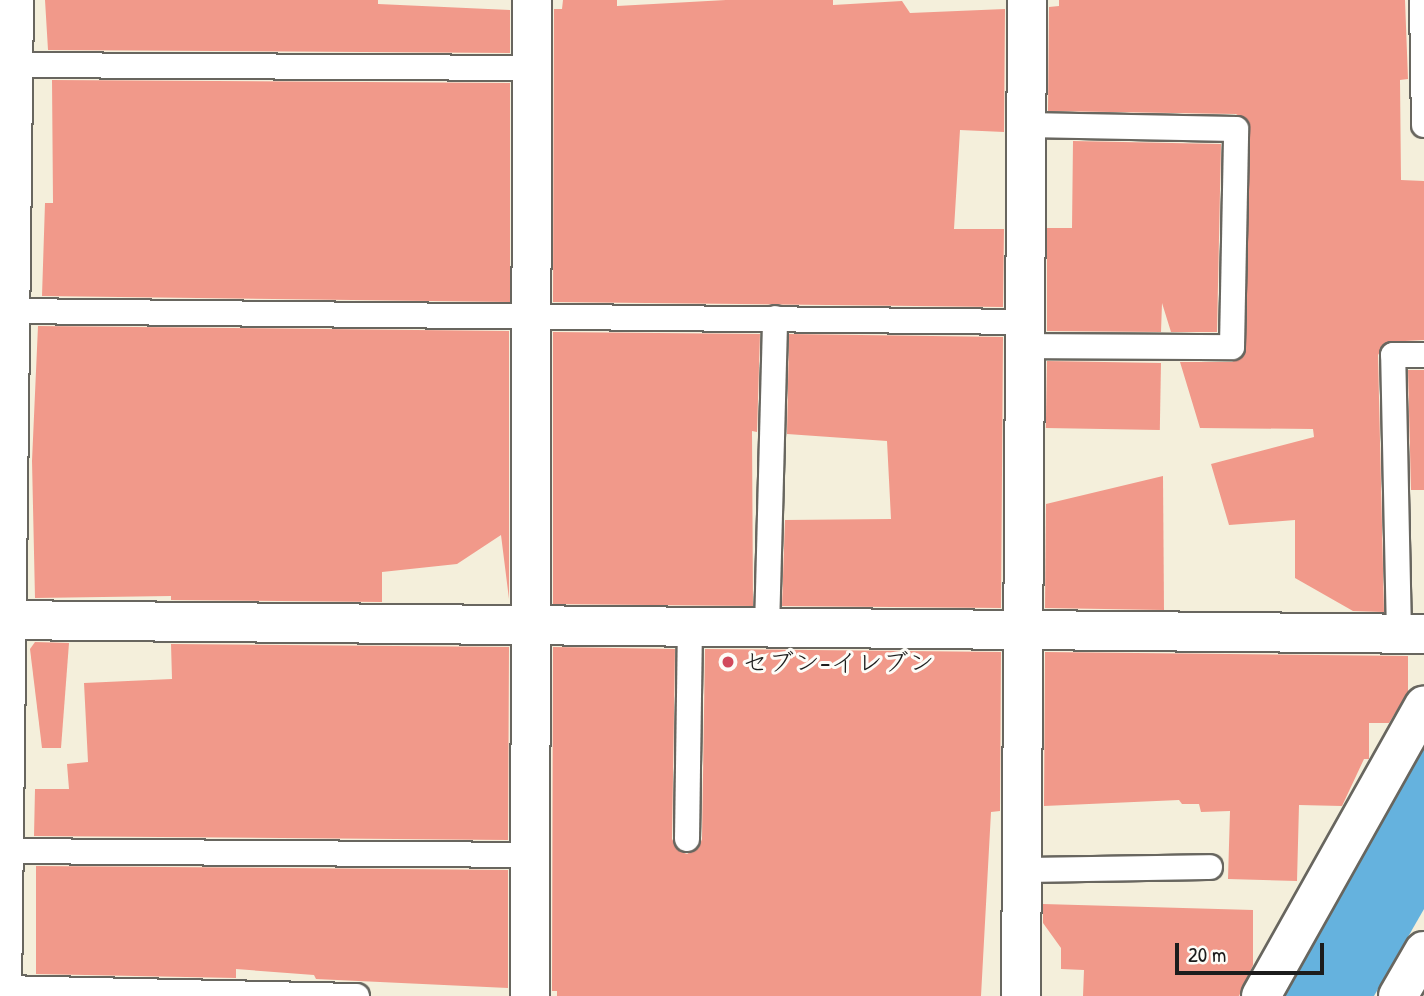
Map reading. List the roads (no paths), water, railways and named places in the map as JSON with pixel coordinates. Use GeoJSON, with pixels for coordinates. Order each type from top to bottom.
{"type":"FeatureCollection","features":[{"type":"Feature","properties":{"kind":"street"},"geometry":{"type":"LineString","coordinates":[[2,992],[3,620],[14,0]]}},
{"type":"Feature","properties":{"kind":"street"},"geometry":{"type":"LineString","coordinates":[[530,996],[532,0]]}},
{"type":"Feature","properties":{"kind":"street"},"geometry":{"type":"LineString","coordinates":[[1021,996],[1027,0]]}},
{"type":"Feature","properties":{"kind":"street"},"geometry":{"type":"LineString","coordinates":[[3,620],[690,629],[1411,634]]}},
{"type":"Feature","properties":{"kind":"street"},"geometry":{"type":"LineString","coordinates":[[1261,996],[1424,706]]}},
{"type":"Feature","properties":{"kind":"street"},"geometry":{"type":"LineString","coordinates":[[1398,996],[1424,951]]}},
{"type":"Feature","properties":{"kind":"lane"},"geometry":{"type":"LineString","coordinates":[[1422,0],[1424,125]]}},
{"type":"Feature","properties":{"kind":"lane"},"geometry":{"type":"LineString","coordinates":[[13,65],[532,68]]}},
{"type":"Feature","properties":{"kind":"lane"},"geometry":{"type":"LineString","coordinates":[[10,311],[775,318],[1232,347],[1236,129],[1026,125]]}},
{"type":"Feature","properties":{"kind":"lane"},"geometry":{"type":"LineString","coordinates":[[767,629],[775,318]]}},
{"type":"Feature","properties":{"kind":"lane"},"geometry":{"type":"LineString","coordinates":[[1411,634],[1393,355],[1424,355]]}},
{"type":"Feature","properties":{"kind":"lane"},"geometry":{"type":"LineString","coordinates":[[687,839],[690,629]]}},
{"type":"Feature","properties":{"kind":"lane"},"geometry":{"type":"LineString","coordinates":[[4,851],[530,855]]}},
{"type":"Feature","properties":{"kind":"lane"},"geometry":{"type":"LineString","coordinates":[[1023,870],[1210,867]]}},
{"type":"Feature","properties":{"kind":"lane"},"geometry":{"type":"LineString","coordinates":[[2,992],[357,996]]}},
{"type":"Feature","properties":{"kind":"water"},"geometry":{"type":"Polygon","coordinates":[[[1424,730],[1424,909],[1374,996],[1273,996],[1424,730]]]}},
{"type":"Feature","properties":{"kind":"place","name":"セブン-イレブン"},"geometry":{"type":"Point","coordinates":[728,662]}}]}
